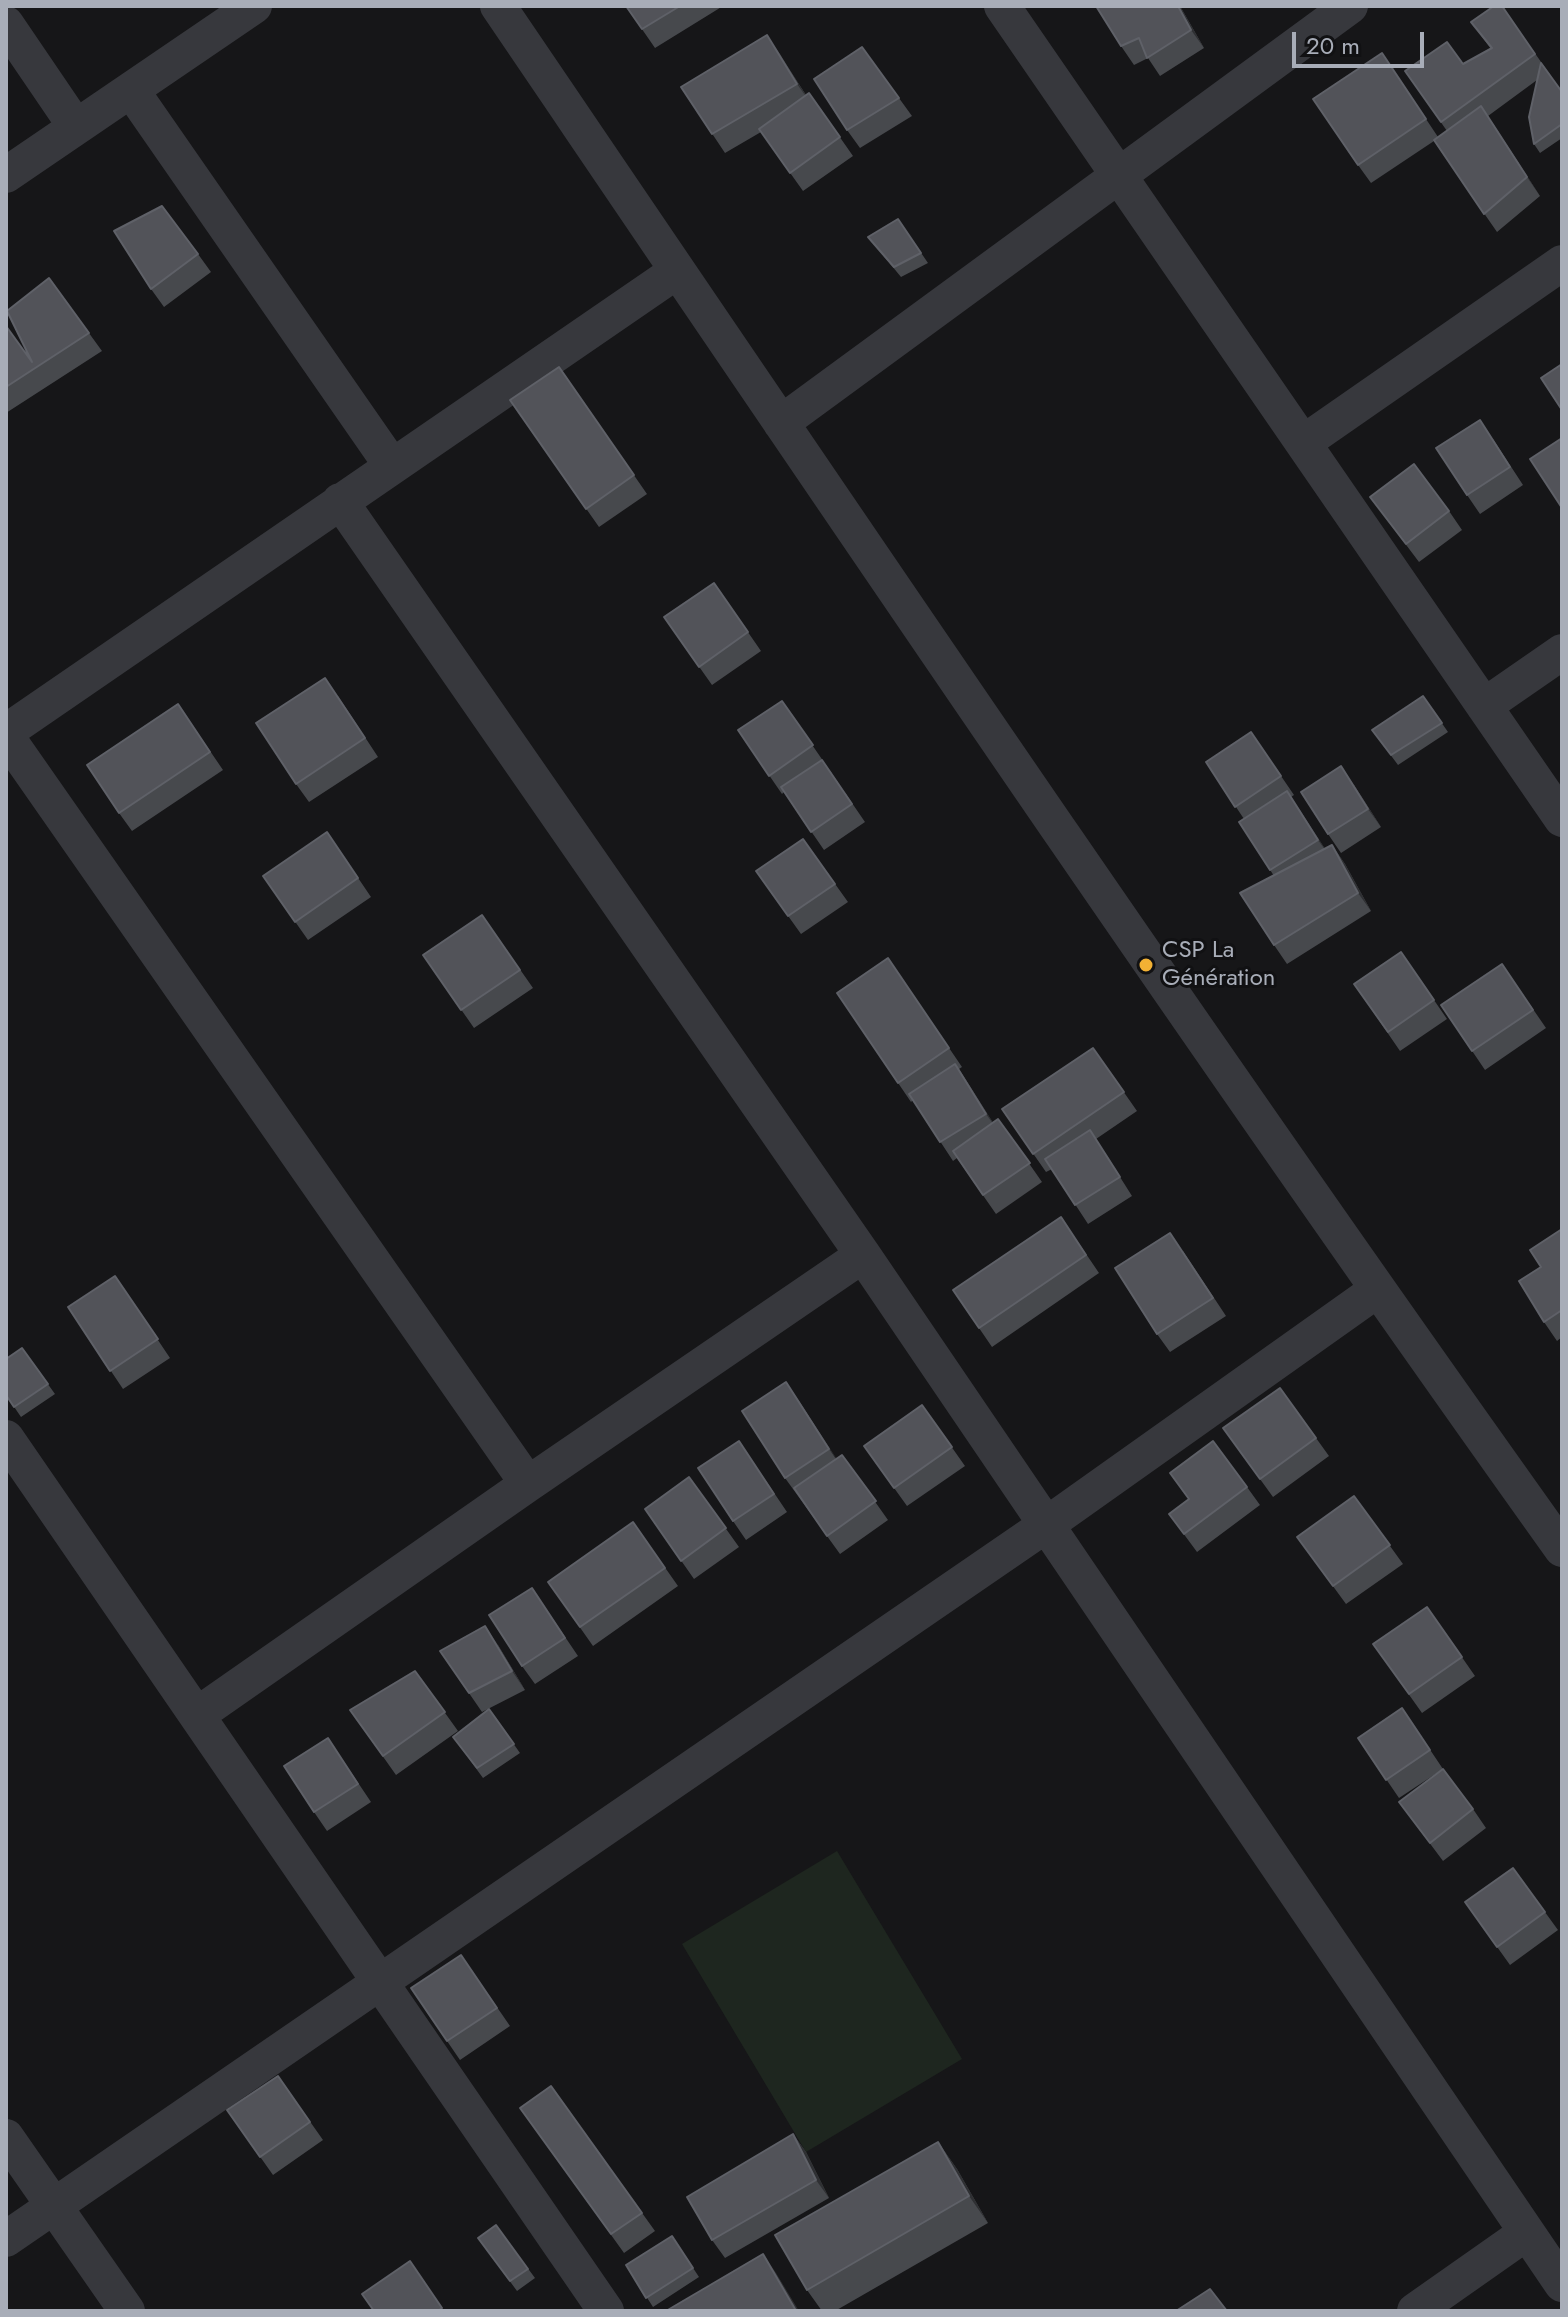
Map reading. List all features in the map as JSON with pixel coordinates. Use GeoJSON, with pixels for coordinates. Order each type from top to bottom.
{"type":"FeatureCollection","features":[{"type":"Feature","properties":{"kind":"street"},"geometry":{"type":"LineString","coordinates":[[6,175],[254,6]]}},
{"type":"Feature","properties":{"kind":"street"},"geometry":{"type":"LineString","coordinates":[[498,6],[1032,793],[1377,1290],[1562,1549]]}},
{"type":"Feature","properties":{"kind":"street"},"geometry":{"type":"LineString","coordinates":[[1002,6],[1562,819]]}},
{"type":"Feature","properties":{"kind":"street"},"geometry":{"type":"LineString","coordinates":[[781,423],[1350,6]]}},
{"type":"Feature","properties":{"kind":"street"},"geometry":{"type":"LineString","coordinates":[[6,24],[76,127]]}},
{"type":"Feature","properties":{"kind":"street"},"geometry":{"type":"LineString","coordinates":[[131,90],[392,466]]}},
{"type":"Feature","properties":{"kind":"street"},"geometry":{"type":"LineString","coordinates":[[1303,443],[1562,263]]}},
{"type":"Feature","properties":{"kind":"street"},"geometry":{"type":"LineString","coordinates":[[528,1484],[6,734],[677,271]]}},
{"type":"Feature","properties":{"kind":"street"},"geometry":{"type":"LineString","coordinates":[[340,501],[863,1255],[1562,2284]]}},
{"type":"Feature","properties":{"kind":"street"},"geometry":{"type":"LineString","coordinates":[[1484,706],[1562,652]]}},
{"type":"Feature","properties":{"kind":"street"},"geometry":{"type":"LineString","coordinates":[[197,1715],[863,1255]]}},
{"type":"Feature","properties":{"kind":"street"},"geometry":{"type":"LineString","coordinates":[[6,2239],[379,1980],[1046,1525],[1377,1290]]}},
{"type":"Feature","properties":{"kind":"street"},"geometry":{"type":"LineString","coordinates":[[6,1438],[606,2311]]}},
{"type":"Feature","properties":{"kind":"street"},"geometry":{"type":"LineString","coordinates":[[6,2137],[127,2311]]}},
{"type":"Feature","properties":{"kind":"street"},"geometry":{"type":"LineString","coordinates":[[1415,2311],[1526,2233]]}},
{"type":"Feature","properties":{"kind":"shaded area"},"geometry":{"type":"Polygon","coordinates":[[[837,1851],[962,2059],[806,2152],[682,1944],[837,1851]]]}},
{"type":"Feature","properties":{"kind":"building"},"geometry":{"type":"Polygon","coordinates":[[[626,6],[680,6],[642,29],[626,6]]]}},
{"type":"Feature","properties":{"kind":"building"},"geometry":{"type":"Polygon","coordinates":[[[1096,6],[1178,6],[1191,30],[1147,58],[1139,38],[1121,46],[1096,6]]]}},
{"type":"Feature","properties":{"kind":"building"},"geometry":{"type":"Polygon","coordinates":[[[1494,6],[1502,6],[1535,54],[1441,122],[1405,71],[1447,42],[1463,64],[1492,48],[1471,22],[1494,6]]]}},
{"type":"Feature","properties":{"kind":"building"},"geometry":{"type":"Polygon","coordinates":[[[767,35],[797,84],[712,134],[681,87],[767,35]]]}},
{"type":"Feature","properties":{"kind":"building"},"geometry":{"type":"Polygon","coordinates":[[[862,47],[899,98],[847,130],[814,79],[862,47]]]}},
{"type":"Feature","properties":{"kind":"building"},"geometry":{"type":"Polygon","coordinates":[[[1382,53],[1426,119],[1358,165],[1313,99],[1382,53]]]}},
{"type":"Feature","properties":{"kind":"building"},"geometry":{"type":"Polygon","coordinates":[[[1541,63],[1562,92],[1562,124],[1534,144],[1529,117],[1541,63]]]}},
{"type":"Feature","properties":{"kind":"building"},"geometry":{"type":"Polygon","coordinates":[[[809,93],[840,137],[790,173],[759,129],[809,93]]]}},
{"type":"Feature","properties":{"kind":"building"},"geometry":{"type":"Polygon","coordinates":[[[1481,106],[1527,177],[1484,214],[1434,140],[1481,106]]]}},
{"type":"Feature","properties":{"kind":"building"},"geometry":{"type":"Polygon","coordinates":[[[162,206],[198,254],[151,289],[114,231],[162,206]]]}},
{"type":"Feature","properties":{"kind":"building"},"geometry":{"type":"Polygon","coordinates":[[[898,219],[921,253],[894,267],[868,237],[898,219]]]}},
{"type":"Feature","properties":{"kind":"building"},"geometry":{"type":"Polygon","coordinates":[[[49,278],[89,333],[6,387],[6,326],[32,362],[7,311],[49,278]]]}},
{"type":"Feature","properties":{"kind":"building"},"geometry":{"type":"Polygon","coordinates":[[[1562,364],[1562,410],[1541,378],[1562,364]]]}},
{"type":"Feature","properties":{"kind":"building"},"geometry":{"type":"Polygon","coordinates":[[[559,367],[634,475],[586,509],[510,400],[559,367]]]}},
{"type":"Feature","properties":{"kind":"building"},"geometry":{"type":"Polygon","coordinates":[[[1480,420],[1510,467],[1467,495],[1436,448],[1480,420]]]}},
{"type":"Feature","properties":{"kind":"building"},"geometry":{"type":"Polygon","coordinates":[[[1562,438],[1562,508],[1530,459],[1562,438]]]}},
{"type":"Feature","properties":{"kind":"building"},"geometry":{"type":"Polygon","coordinates":[[[1414,464],[1449,511],[1406,544],[1370,497],[1414,464]]]}},
{"type":"Feature","properties":{"kind":"building"},"geometry":{"type":"Polygon","coordinates":[[[714,583],[748,632],[699,667],[664,617],[714,583]]]}},
{"type":"Feature","properties":{"kind":"building"},"geometry":{"type":"Polygon","coordinates":[[[325,678],[365,738],[296,784],[256,723],[325,678]]]}},
{"type":"Feature","properties":{"kind":"building"},"geometry":{"type":"Polygon","coordinates":[[[1423,696],[1442,723],[1391,755],[1372,730],[1423,696]]]}},
{"type":"Feature","properties":{"kind":"building"},"geometry":{"type":"Polygon","coordinates":[[[782,701],[813,745],[769,776],[738,730],[782,701]]]}},
{"type":"Feature","properties":{"kind":"building"},"geometry":{"type":"Polygon","coordinates":[[[178,704],[210,752],[119,813],[87,765],[178,704]]]}},
{"type":"Feature","properties":{"kind":"building"},"geometry":{"type":"Polygon","coordinates":[[[1251,732],[1281,776],[1235,807],[1206,762],[1251,732]]]}},
{"type":"Feature","properties":{"kind":"building"},"geometry":{"type":"Polygon","coordinates":[[[822,760],[852,804],[811,832],[781,787],[822,760]]]}},
{"type":"Feature","properties":{"kind":"building"},"geometry":{"type":"Polygon","coordinates":[[[1341,766],[1368,809],[1328,834],[1301,792],[1341,766]]]}},
{"type":"Feature","properties":{"kind":"building"},"geometry":{"type":"Polygon","coordinates":[[[1287,791],[1318,840],[1270,870],[1239,822],[1287,791]]]}},
{"type":"Feature","properties":{"kind":"building"},"geometry":{"type":"Polygon","coordinates":[[[327,832],[358,878],[295,922],[263,876],[327,832]]]}},
{"type":"Feature","properties":{"kind":"building"},"geometry":{"type":"Polygon","coordinates":[[[803,839],[835,884],[788,916],[756,871],[803,839]]]}},
{"type":"Feature","properties":{"kind":"building"},"geometry":{"type":"Polygon","coordinates":[[[1332,845],[1358,893],[1274,945],[1240,893],[1332,845]]]}},
{"type":"Feature","properties":{"kind":"building"},"geometry":{"type":"Polygon","coordinates":[[[482,915],[520,970],[461,1010],[423,955],[482,915]]]}},
{"type":"Feature","properties":{"kind":"building"},"geometry":{"type":"Polygon","coordinates":[[[1401,952],[1434,1000],[1388,1032],[1354,984],[1401,952]]]}},
{"type":"Feature","properties":{"kind":"building"},"geometry":{"type":"Polygon","coordinates":[[[888,958],[949,1048],[898,1083],[837,993],[888,958]]]}},
{"type":"Feature","properties":{"kind":"building"},"geometry":{"type":"Polygon","coordinates":[[[1502,964],[1533,1010],[1472,1051],[1441,1005],[1502,964]]]}},
{"type":"Feature","properties":{"kind":"building"},"geometry":{"type":"Polygon","coordinates":[[[1093,1048],[1124,1092],[1033,1154],[1002,1109],[1093,1048]]]}},
{"type":"Feature","properties":{"kind":"building"},"geometry":{"type":"Polygon","coordinates":[[[955,1064],[986,1114],[940,1142],[909,1094],[955,1064]]]}},
{"type":"Feature","properties":{"kind":"building"},"geometry":{"type":"Polygon","coordinates":[[[998,1119],[1030,1163],[983,1195],[953,1151],[998,1119]]]}},
{"type":"Feature","properties":{"kind":"building"},"geometry":{"type":"Polygon","coordinates":[[[1090,1130],[1120,1177],[1075,1205],[1045,1159],[1090,1130]]]}},
{"type":"Feature","properties":{"kind":"building"},"geometry":{"type":"Polygon","coordinates":[[[1061,1217],[1086,1255],[979,1328],[953,1290],[1061,1217]]]}},
{"type":"Feature","properties":{"kind":"building"},"geometry":{"type":"Polygon","coordinates":[[[1562,1229],[1562,1310],[1544,1322],[1519,1281],[1541,1267],[1530,1250],[1562,1229]]]}},
{"type":"Feature","properties":{"kind":"building"},"geometry":{"type":"Polygon","coordinates":[[[1170,1233],[1213,1298],[1157,1334],[1115,1268],[1170,1233]]]}},
{"type":"Feature","properties":{"kind":"building"},"geometry":{"type":"Polygon","coordinates":[[[115,1276],[158,1339],[110,1371],[68,1307],[115,1276]]]}},
{"type":"Feature","properties":{"kind":"building"},"geometry":{"type":"Polygon","coordinates":[[[22,1348],[48,1384],[14,1407],[6,1395],[6,1359],[22,1348]]]}},
{"type":"Feature","properties":{"kind":"building"},"geometry":{"type":"Polygon","coordinates":[[[786,1382],[829,1449],[785,1478],[742,1411],[786,1382]]]}},
{"type":"Feature","properties":{"kind":"building"},"geometry":{"type":"Polygon","coordinates":[[[1280,1388],[1316,1438],[1260,1479],[1223,1428],[1280,1388]]]}},
{"type":"Feature","properties":{"kind":"building"},"geometry":{"type":"Polygon","coordinates":[[[922,1405],[952,1447],[894,1488],[864,1446],[922,1405]]]}},
{"type":"Feature","properties":{"kind":"building"},"geometry":{"type":"Polygon","coordinates":[[[739,1441],[774,1494],[733,1521],[698,1468],[739,1441]]]}},
{"type":"Feature","properties":{"kind":"building"},"geometry":{"type":"Polygon","coordinates":[[[1213,1441],[1247,1487],[1184,1534],[1169,1514],[1189,1499],[1170,1473],[1213,1441]]]}},
{"type":"Feature","properties":{"kind":"building"},"geometry":{"type":"Polygon","coordinates":[[[842,1455],[876,1501],[827,1536],[794,1488],[842,1455]]]}},
{"type":"Feature","properties":{"kind":"building"},"geometry":{"type":"Polygon","coordinates":[[[689,1477],[726,1528],[681,1561],[645,1509],[689,1477]]]}},
{"type":"Feature","properties":{"kind":"building"},"geometry":{"type":"Polygon","coordinates":[[[1354,1496],[1390,1545],[1333,1586],[1297,1537],[1354,1496]]]}},
{"type":"Feature","properties":{"kind":"building"},"geometry":{"type":"Polygon","coordinates":[[[633,1522],[665,1568],[580,1627],[548,1582],[633,1522]]]}},
{"type":"Feature","properties":{"kind":"building"},"geometry":{"type":"Polygon","coordinates":[[[532,1588],[565,1638],[522,1666],[489,1615],[532,1588]]]}},
{"type":"Feature","properties":{"kind":"building"},"geometry":{"type":"Polygon","coordinates":[[[1427,1607],[1462,1657],[1409,1694],[1373,1644],[1427,1607]]]}},
{"type":"Feature","properties":{"kind":"building"},"geometry":{"type":"Polygon","coordinates":[[[485,1626],[512,1671],[469,1693],[440,1651],[485,1626]]]}},
{"type":"Feature","properties":{"kind":"building"},"geometry":{"type":"Polygon","coordinates":[[[415,1671],[445,1712],[383,1756],[350,1710],[415,1671]]]}},
{"type":"Feature","properties":{"kind":"building"},"geometry":{"type":"Polygon","coordinates":[[[1402,1708],[1430,1750],[1386,1780],[1358,1738],[1402,1708]]]}},
{"type":"Feature","properties":{"kind":"building"},"geometry":{"type":"Polygon","coordinates":[[[489,1709],[514,1744],[477,1768],[453,1737],[489,1709]]]}},
{"type":"Feature","properties":{"kind":"building"},"geometry":{"type":"Polygon","coordinates":[[[328,1738],[358,1784],[314,1812],[284,1766],[328,1738]]]}},
{"type":"Feature","properties":{"kind":"building"},"geometry":{"type":"Polygon","coordinates":[[[1443,1769],[1473,1809],[1430,1843],[1399,1802],[1443,1769]]]}},
{"type":"Feature","properties":{"kind":"building"},"geometry":{"type":"Polygon","coordinates":[[[1513,1868],[1545,1912],[1497,1947],[1465,1902],[1513,1868]]]}},
{"type":"Feature","properties":{"kind":"building"},"geometry":{"type":"Polygon","coordinates":[[[461,1955],[497,2008],[447,2041],[411,1988],[461,1955]]]}},
{"type":"Feature","properties":{"kind":"building"},"geometry":{"type":"Polygon","coordinates":[[[278,2076],[310,2122],[260,2157],[227,2110],[278,2076]]]}},
{"type":"Feature","properties":{"kind":"building"},"geometry":{"type":"Polygon","coordinates":[[[551,2086],[642,2213],[611,2234],[520,2108],[551,2086]]]}},
{"type":"Feature","properties":{"kind":"building"},"geometry":{"type":"Polygon","coordinates":[[[793,2134],[816,2180],[712,2240],[687,2197],[793,2134]]]}},
{"type":"Feature","properties":{"kind":"building"},"geometry":{"type":"Polygon","coordinates":[[[938,2142],[969,2196],[807,2290],[775,2235],[938,2142]]]}},
{"type":"Feature","properties":{"kind":"building"},"geometry":{"type":"Polygon","coordinates":[[[496,2225],[528,2269],[510,2281],[478,2238],[496,2225]]]}},
{"type":"Feature","properties":{"kind":"building"},"geometry":{"type":"Polygon","coordinates":[[[672,2236],[693,2268],[646,2298],[626,2265],[672,2236]]]}},
{"type":"Feature","properties":{"kind":"building"},"geometry":{"type":"Polygon","coordinates":[[[763,2254],[795,2309],[792,2311],[666,2311],[763,2254]]]}},
{"type":"Feature","properties":{"kind":"building"},"geometry":{"type":"Polygon","coordinates":[[[410,2261],[442,2308],[438,2311],[374,2311],[362,2294],[410,2261]]]}},
{"type":"Feature","properties":{"kind":"building"},"geometry":{"type":"Polygon","coordinates":[[[1210,2289],[1227,2311],[1176,2311],[1210,2289]]]}},
{"type":"Feature","properties":{"kind":"place","name":"CSP La Génération"},"geometry":{"type":"Point","coordinates":[1146,965]}}]}
